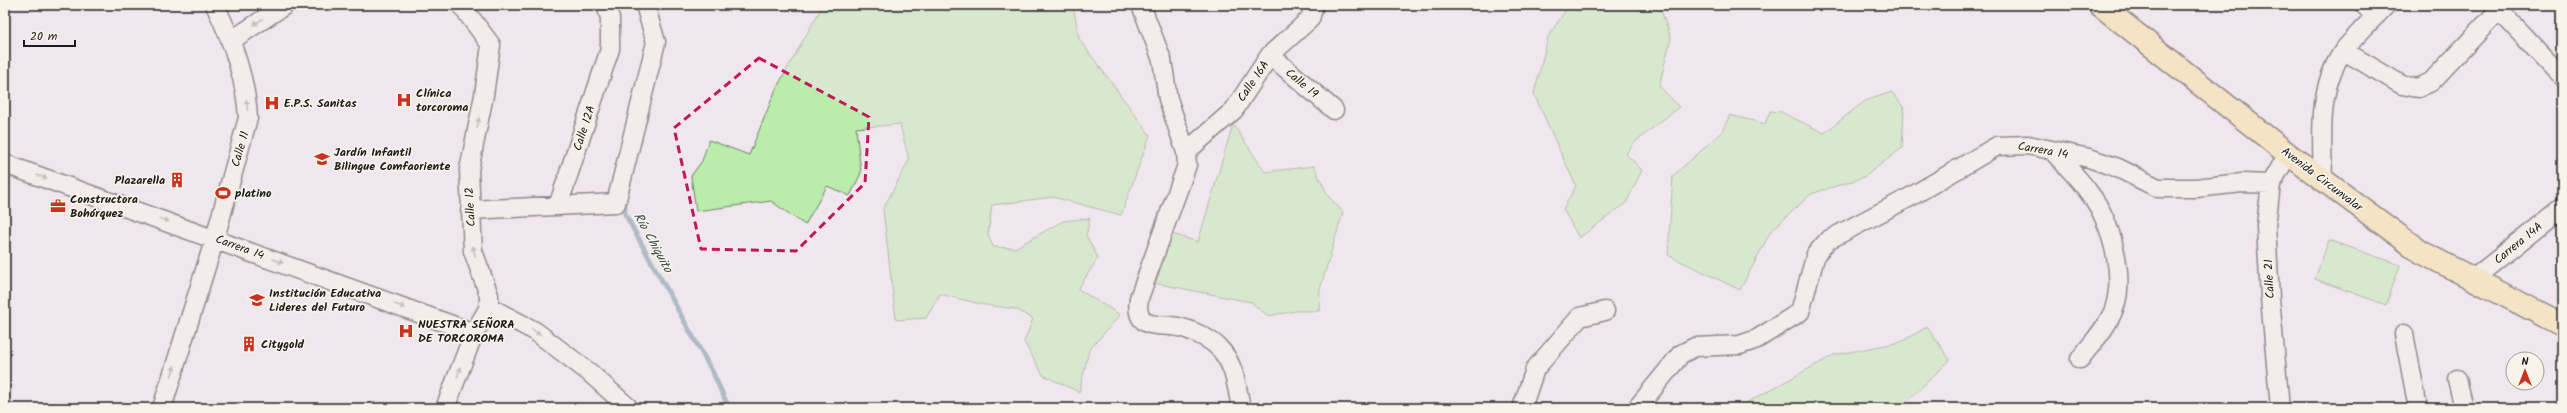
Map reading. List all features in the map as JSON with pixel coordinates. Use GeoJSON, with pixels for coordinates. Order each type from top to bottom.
{"type":"FeatureCollection","features":[{"type":"Feature","properties":{"kind":"main road","name":"Avenida Circunvalar"},"geometry":{"type":"LineString","coordinates":[[2100,5],[2288,154],[2421,252],[2473,279],[2559,319]]}},
{"type":"Feature","properties":{"kind":"street","name":"Calle 11"},"geometry":{"type":"LineString","coordinates":[[162,408],[215,238],[248,118],[248,102],[232,40],[215,5]]}},
{"type":"Feature","properties":{"kind":"street"},"geometry":{"type":"LineString","coordinates":[[232,40],[285,5]]}},
{"type":"Feature","properties":{"kind":"street","name":"Calle 12"},"geometry":{"type":"LineString","coordinates":[[461,5],[491,45],[484,95],[468,170],[473,250],[490,295],[489,308]]}},
{"type":"Feature","properties":{"kind":"street","name":"Calle 12A"},"geometry":{"type":"LineString","coordinates":[[558,206],[610,50],[610,18],[606,5]]}},
{"type":"Feature","properties":{"kind":"street"},"geometry":{"type":"LineString","coordinates":[[470,210],[616,203],[656,42],[645,5]]}},
{"type":"Feature","properties":{"kind":"street"},"geometry":{"type":"LineString","coordinates":[[1141,5],[1162,60],[1168,99],[1186,152],[1187,165],[1139,298],[1137,309],[1141,319],[1154,326],[1179,327],[1219,348],[1234,372],[1241,408]]}},
{"type":"Feature","properties":{"kind":"street","name":"Calle 16A"},"geometry":{"type":"LineString","coordinates":[[1186,152],[1234,110],[1270,55],[1310,19],[1314,5]]}},
{"type":"Feature","properties":{"kind":"street"},"geometry":{"type":"LineString","coordinates":[[2344,51],[2402,85],[2418,88],[2431,82],[2497,7],[2562,76]]}},
{"type":"Feature","properties":{"kind":"street"},"geometry":{"type":"LineString","coordinates":[[2323,180],[2322,118],[2328,83],[2344,51],[2375,9]]}},
{"type":"Feature","properties":{"kind":"street","name":"Calle 19"},"geometry":{"type":"LineString","coordinates":[[1270,55],[1334,110]]}},
{"type":"Feature","properties":{"kind":"street","name":"Carrera 14"},"geometry":{"type":"LineString","coordinates":[[1637,408],[1681,354],[1695,347],[1740,345],[1757,339],[1800,312],[1816,254],[1828,240],[1912,196],[1997,146],[2028,145],[2089,158],[2118,168],[2158,188],[2196,188],[2242,183],[2271,184]]}},
{"type":"Feature","properties":{"kind":"street"},"geometry":{"type":"LineString","coordinates":[[2052,150],[2091,195],[2113,240],[2119,273],[2114,307],[2110,318],[2080,359]]}},
{"type":"Feature","properties":{"kind":"street","name":"Calle 21"},"geometry":{"type":"LineString","coordinates":[[2280,408],[2270,298],[2266,226],[2271,184],[2288,154]]}},
{"type":"Feature","properties":{"kind":"street","name":"Carrera 14"},"geometry":{"type":"LineString","coordinates":[[5,164],[215,238],[474,333]]}},
{"type":"Feature","properties":{"kind":"street","name":"Carrera 14A"},"geometry":{"type":"LineString","coordinates":[[2473,279],[2562,208]]}},
{"type":"Feature","properties":{"kind":"street"},"geometry":{"type":"LineString","coordinates":[[445,408],[474,333],[489,308],[535,331],[590,373],[629,408]]}},
{"type":"Feature","properties":{"kind":"street"},"geometry":{"type":"LineString","coordinates":[[1522,408],[1535,369],[1580,317],[1605,311]]}},
{"type":"Feature","properties":{"kind":"street"},"geometry":{"type":"LineString","coordinates":[[2404,334],[2418,408]]}},
{"type":"Feature","properties":{"kind":"street"},"geometry":{"type":"LineString","coordinates":[[2457,379],[2464,408]]}},
{"type":"Feature","properties":{"kind":"highlighted area"},"geometry":{"type":"Polygon","coordinates":[[[759,58],[869,117],[865,183],[796,251],[701,249],[674,128],[759,58]]]}},
{"type":"Feature","properties":{"kind":"green space"},"geometry":{"type":"Polygon","coordinates":[[[823,5],[1073,5],[1079,39],[1150,135],[1121,215],[1053,197],[992,205],[988,234],[993,247],[1015,248],[1063,221],[1090,218],[1086,235],[1098,258],[1078,289],[1120,315],[1089,350],[1079,392],[1043,375],[1024,342],[1033,319],[1016,309],[985,305],[940,294],[926,318],[896,320],[883,209],[909,160],[900,124],[856,128],[861,173],[850,196],[827,186],[805,225],[771,201],[696,211],[691,176],[702,161],[709,140],[749,155],[776,89],[823,5]]]}},
{"type":"Feature","properties":{"kind":"green space"},"geometry":{"type":"Polygon","coordinates":[[[1569,5],[1659,5],[1671,38],[1659,86],[1679,107],[1634,143],[1626,154],[1642,170],[1626,203],[1579,238],[1563,209],[1576,186],[1534,94],[1548,37],[1569,5]]]}},
{"type":"Feature","properties":{"kind":"green space"},"geometry":{"type":"Polygon","coordinates":[[[1892,92],[1904,108],[1902,148],[1864,177],[1811,194],[1771,231],[1740,290],[1668,255],[1673,176],[1721,133],[1730,115],[1765,124],[1770,111],[1781,112],[1824,133],[1865,101],[1892,92]]]}},
{"type":"Feature","properties":{"kind":"green space"},"geometry":{"type":"Polygon","coordinates":[[[1233,124],[1265,172],[1314,166],[1328,196],[1343,212],[1320,289],[1319,311],[1296,311],[1268,316],[1251,302],[1154,283],[1169,233],[1198,242],[1233,124]]]}},
{"type":"Feature","properties":{"kind":"green space"},"geometry":{"type":"Polygon","coordinates":[[[2329,240],[2400,265],[2386,305],[2315,279],[2329,240]]]}},
{"type":"Feature","properties":{"kind":"green space"},"geometry":{"type":"Polygon","coordinates":[[[1927,327],[1950,360],[1900,408],[1737,408],[1834,355],[1901,342],[1927,327]]]}},
{"type":"Feature","properties":{"kind":"waterway","name":"Río Chiquito"},"geometry":{"type":"LineString","coordinates":[[625,199],[625,214],[713,373],[729,408]]}},
{"type":"Feature","properties":{"kind":"place","name":"Clínica torcoroma"},"geometry":{"type":"Point","coordinates":[404,100]}},
{"type":"Feature","properties":{"kind":"place","name":"E.P.S. Sanitas"},"geometry":{"type":"Point","coordinates":[272,103]}},
{"type":"Feature","properties":{"kind":"place","name":"Jardín Infantil Bilingue Comfaoriente"},"geometry":{"type":"Point","coordinates":[322,159]}},
{"type":"Feature","properties":{"kind":"place","name":"Plazarella"},"geometry":{"type":"Point","coordinates":[177,180]}},
{"type":"Feature","properties":{"kind":"place","name":"platino"},"geometry":{"type":"Point","coordinates":[223,193]}},
{"type":"Feature","properties":{"kind":"place","name":"Constructora Bohórquez"},"geometry":{"type":"Point","coordinates":[58,206]}},
{"type":"Feature","properties":{"kind":"place","name":"Institución Educativa Lideres del Futuro"},"geometry":{"type":"Point","coordinates":[257,300]}},
{"type":"Feature","properties":{"kind":"place","name":"NUESTRA SEÑORA DE TORCOROMA"},"geometry":{"type":"Point","coordinates":[406,331]}},
{"type":"Feature","properties":{"kind":"place","name":"Citygold"},"geometry":{"type":"Point","coordinates":[249,344]}}]}
